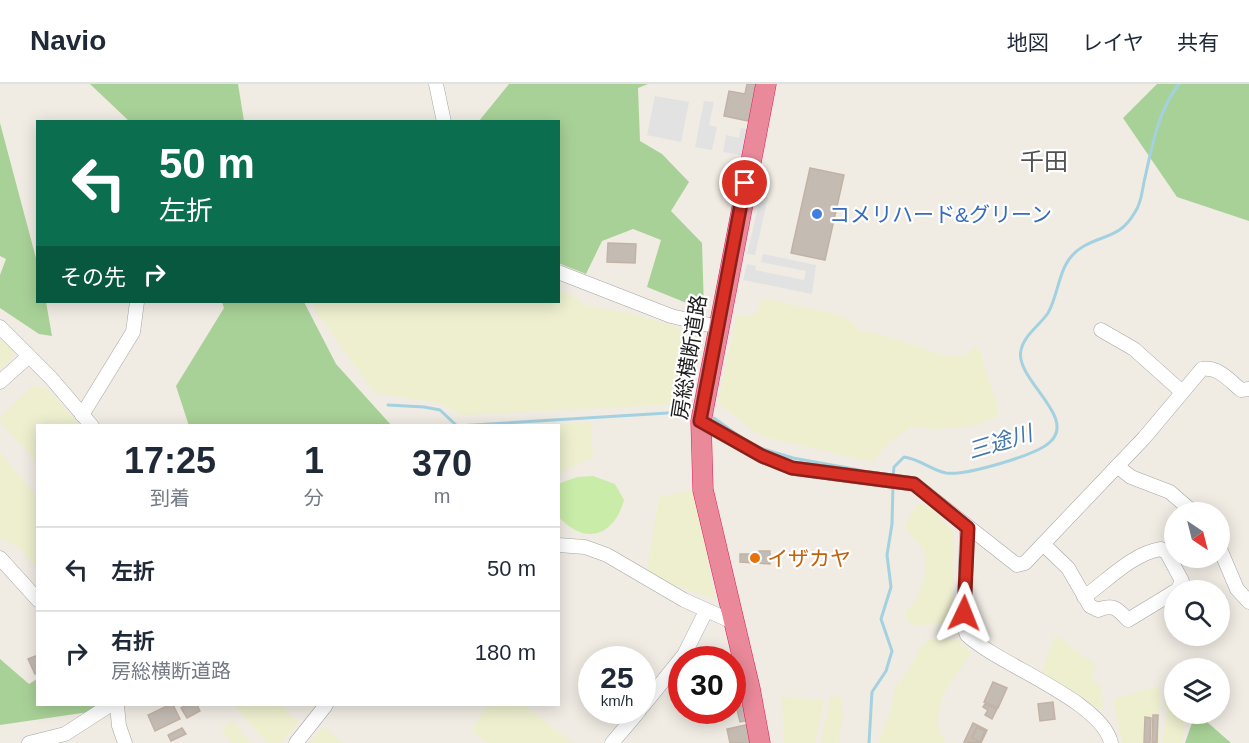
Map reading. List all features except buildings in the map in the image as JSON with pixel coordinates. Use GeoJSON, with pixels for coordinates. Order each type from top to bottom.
{"type":"FeatureCollection","features":[{"type":"Feature","properties":{"kind":"highway","name":"房総横断道路"},"geometry":{"type":"LineString","coordinates":[[760,743],[703,490],[700,421],[766,84]]}},
{"type":"Feature","properties":{"kind":"street"},"geometry":{"type":"LineString","coordinates":[[436,84],[444,120]]}},
{"type":"Feature","properties":{"kind":"street"},"geometry":{"type":"LineString","coordinates":[[560,273],[671,316],[718,327]]}},
{"type":"Feature","properties":{"kind":"street"},"geometry":{"type":"LineString","coordinates":[[82,414],[133,332],[137,303]]}},
{"type":"Feature","properties":{"kind":"street"},"geometry":{"type":"LineString","coordinates":[[0,327],[90,424]]}},
{"type":"Feature","properties":{"kind":"street"},"geometry":{"type":"LineString","coordinates":[[1101,330],[1134,349],[1182,392]]}},
{"type":"Feature","properties":{"kind":"street"},"geometry":{"type":"LineString","coordinates":[[0,382],[29,356]]}},
{"type":"Feature","properties":{"kind":"street"},"geometry":{"type":"LineString","coordinates":[[700,421],[762,456],[792,468],[881,482],[914,484],[1017,565],[1025,563],[1117,466],[1202,369],[1210,368],[1241,390],[1249,389]]}},
{"type":"Feature","properties":{"kind":"street"},"geometry":{"type":"LineString","coordinates":[[1117,466],[1131,477],[1170,492],[1181,502]]}},
{"type":"Feature","properties":{"kind":"street"},"geometry":{"type":"LineString","coordinates":[[968,528],[964,626],[967,635],[1093,714],[1109,734],[1111,743]]}},
{"type":"Feature","properties":{"kind":"street"},"geometry":{"type":"LineString","coordinates":[[1043,544],[1068,568],[1084,597],[1098,610],[1115,606],[1128,620],[1164,599]]}},
{"type":"Feature","properties":{"kind":"street"},"geometry":{"type":"LineString","coordinates":[[560,545],[585,547],[607,555],[706,611],[733,622]]}},
{"type":"Feature","properties":{"kind":"street"},"geometry":{"type":"LineString","coordinates":[[1084,597],[1151,550],[1161,549],[1167,553],[1181,580]]}},
{"type":"Feature","properties":{"kind":"street"},"geometry":{"type":"LineString","coordinates":[[0,558],[36,598]]}},
{"type":"Feature","properties":{"kind":"street"},"geometry":{"type":"LineString","coordinates":[[1228,568],[1237,589],[1249,602]]}},
{"type":"Feature","properties":{"kind":"street"},"geometry":{"type":"LineString","coordinates":[[656,690],[684,655],[706,611]]}},
{"type":"Feature","properties":{"kind":"street"},"geometry":{"type":"LineString","coordinates":[[29,743],[65,734],[108,706]]}},
{"type":"Feature","properties":{"kind":"street"},"geometry":{"type":"LineString","coordinates":[[117,706],[119,726],[125,743]]}},
{"type":"Feature","properties":{"kind":"street"},"geometry":{"type":"LineString","coordinates":[[296,743],[325,706]]}},
{"type":"Feature","properties":{"kind":"street"},"geometry":{"type":"LineString","coordinates":[[612,743],[628,724]]}},
{"type":"Feature","properties":{"kind":"green space"},"geometry":{"type":"Polygon","coordinates":[[[90,84],[238,84],[244,120],[128,120],[90,84]]]}},
{"type":"Feature","properties":{"kind":"green space"},"geometry":{"type":"Polygon","coordinates":[[[509,84],[648,84],[638,88],[640,141],[662,154],[689,182],[671,211],[702,243],[704,310],[647,287],[661,240],[633,229],[602,241],[586,274],[560,264],[560,120],[480,120],[509,84]]]}},
{"type":"Feature","properties":{"kind":"green space"},"geometry":{"type":"Polygon","coordinates":[[[1157,84],[1249,84],[1249,221],[1177,197],[1123,118],[1157,84]]]}},
{"type":"Feature","properties":{"kind":"green space"},"geometry":{"type":"Polygon","coordinates":[[[0,123],[36,258],[36,303],[46,303],[52,336],[39,334],[0,308],[0,275],[6,259],[0,256],[0,123]]]}},
{"type":"Feature","properties":{"kind":"green space"},"geometry":{"type":"Polygon","coordinates":[[[560,291],[571,294],[587,306],[638,315],[700,335],[688,404],[461,415],[439,403],[375,393],[313,308],[312,303],[560,303],[560,291]]]}},
{"type":"Feature","properties":{"kind":"green space"},"geometry":{"type":"Polygon","coordinates":[[[762,298],[839,315],[854,323],[859,331],[883,335],[940,354],[963,357],[975,347],[981,351],[984,367],[996,400],[998,416],[977,425],[939,429],[911,427],[887,444],[873,462],[761,436],[718,403],[736,316],[751,316],[758,311],[762,298]]]}},
{"type":"Feature","properties":{"kind":"green space"},"geometry":{"type":"Polygon","coordinates":[[[222,303],[305,303],[336,364],[390,424],[188,424],[176,386],[224,308],[222,303]]]}},
{"type":"Feature","properties":{"kind":"green space"},"geometry":{"type":"Polygon","coordinates":[[[0,340],[14,349],[12,359],[0,369],[0,340]]]}},
{"type":"Feature","properties":{"kind":"green space"},"geometry":{"type":"Polygon","coordinates":[[[34,385],[47,389],[79,424],[36,424],[36,462],[0,421],[0,417],[34,385]]]}},
{"type":"Feature","properties":{"kind":"green space"},"geometry":{"type":"Polygon","coordinates":[[[591,422],[593,457],[560,473],[560,424],[591,422]]]}},
{"type":"Feature","properties":{"kind":"green space"},"geometry":{"type":"Polygon","coordinates":[[[0,452],[36,495],[36,568],[19,548],[0,538],[0,452]]]}},
{"type":"Feature","properties":{"kind":"green space"},"geometry":{"type":"Polygon","coordinates":[[[593,476],[615,484],[624,500],[619,513],[606,529],[588,534],[578,531],[560,518],[560,483],[577,477],[593,476]]]}},
{"type":"Feature","properties":{"kind":"green space"},"geometry":{"type":"Polygon","coordinates":[[[694,490],[716,600],[671,584],[647,570],[659,497],[694,490]]]}},
{"type":"Feature","properties":{"kind":"green space"},"geometry":{"type":"Polygon","coordinates":[[[918,503],[932,508],[954,534],[952,624],[911,625],[906,619],[905,611],[916,600],[925,577],[925,552],[906,529],[906,523],[918,503]]]}},
{"type":"Feature","properties":{"kind":"green space"},"geometry":{"type":"Polygon","coordinates":[[[1055,635],[1096,665],[1092,680],[1102,687],[1103,711],[1042,672],[1055,635]]]}},
{"type":"Feature","properties":{"kind":"green space"},"geometry":{"type":"Polygon","coordinates":[[[940,638],[958,640],[971,653],[944,693],[937,720],[939,731],[946,743],[878,743],[891,709],[895,688],[908,671],[920,647],[928,640],[940,638]]]}},
{"type":"Feature","properties":{"kind":"green space"},"geometry":{"type":"Polygon","coordinates":[[[0,659],[29,684],[36,680],[36,706],[98,706],[89,712],[0,725],[0,659]]]}},
{"type":"Feature","properties":{"kind":"green space"},"geometry":{"type":"Polygon","coordinates":[[[1160,686],[1159,743],[1122,743],[1113,699],[1160,686]]]}},
{"type":"Feature","properties":{"kind":"green space"},"geometry":{"type":"Polygon","coordinates":[[[831,696],[841,697],[843,717],[838,743],[821,743],[831,696]]]}},
{"type":"Feature","properties":{"kind":"green space"},"geometry":{"type":"Polygon","coordinates":[[[782,697],[824,700],[815,743],[784,743],[782,697]]]}},
{"type":"Feature","properties":{"kind":"green space"},"geometry":{"type":"Polygon","coordinates":[[[235,706],[283,706],[298,723],[282,743],[267,743],[235,706]]]}},
{"type":"Feature","properties":{"kind":"green space"},"geometry":{"type":"Polygon","coordinates":[[[489,706],[524,706],[574,743],[487,743],[472,731],[482,712],[489,706]]]}},
{"type":"Feature","properties":{"kind":"green space"},"geometry":{"type":"Polygon","coordinates":[[[232,720],[251,743],[232,743],[221,730],[232,720]]]}},
{"type":"Feature","properties":{"kind":"green space"},"geometry":{"type":"Polygon","coordinates":[[[1165,724],[1185,724],[1182,743],[1162,743],[1165,724]]]}},
{"type":"Feature","properties":{"kind":"green space"},"geometry":{"type":"Polygon","coordinates":[[[1192,724],[1209,724],[1231,743],[1185,743],[1192,724]]]}},
{"type":"Feature","properties":{"kind":"green space"},"geometry":{"type":"Polygon","coordinates":[[[323,727],[344,743],[309,743],[323,727]]]}},
{"type":"Feature","properties":{"kind":"shaded area"},"geometry":{"type":"Polygon","coordinates":[[[655,96],[689,102],[681,142],[647,135],[655,96]]]}},
{"type":"Feature","properties":{"kind":"shaded area"},"geometry":{"type":"Polygon","coordinates":[[[704,101],[714,102],[709,125],[717,127],[712,150],[695,147],[704,101]]]}},
{"type":"Feature","properties":{"kind":"shaded area"},"geometry":{"type":"Polygon","coordinates":[[[741,128],[751,130],[746,156],[723,152],[726,135],[739,138],[741,128]]]}},
{"type":"Feature","properties":{"kind":"shaded area"},"geometry":{"type":"Polygon","coordinates":[[[761,195],[768,197],[755,255],[747,254],[761,195]]]}},
{"type":"Feature","properties":{"kind":"shaded area"},"geometry":{"type":"Polygon","coordinates":[[[763,254],[816,265],[812,294],[743,280],[747,264],[756,266],[755,270],[804,280],[806,271],[761,262],[763,254]]]}},
{"type":"Feature","properties":{"kind":"waterway","name":"三途川"},"geometry":{"type":"LineString","coordinates":[[893,478],[894,467],[904,457],[941,472],[955,473],[984,468],[1016,458],[1031,453],[1050,442],[1057,432],[1056,421],[1021,361],[1021,350],[1029,335],[1048,313],[1064,268],[1075,252],[1119,231],[1137,209],[1160,118],[1179,84]]}},
{"type":"Feature","properties":{"kind":"waterway"},"geometry":{"type":"LineString","coordinates":[[388,405],[440,410],[455,424]]}},
{"type":"Feature","properties":{"kind":"waterway"},"geometry":{"type":"LineString","coordinates":[[489,424],[684,412]]}},
{"type":"Feature","properties":{"kind":"waterway"},"geometry":{"type":"LineString","coordinates":[[714,418],[739,436]]}},
{"type":"Feature","properties":{"kind":"waterway"},"geometry":{"type":"LineString","coordinates":[[760,448],[793,458],[859,470]]}},
{"type":"Feature","properties":{"kind":"waterway","name":"三途川"},"geometry":{"type":"LineString","coordinates":[[869,743],[872,692],[886,671],[892,651],[881,619],[891,587],[887,555],[892,524],[893,485]]}},
{"type":"Feature","properties":{"kind":"place","name":"コメリハード&グリーン"},"geometry":{"type":"Point","coordinates":[817,214]}},
{"type":"Feature","properties":{"kind":"place","name":"イザカヤ"},"geometry":{"type":"Point","coordinates":[755,558]}},
{"type":"Feature","properties":{"kind":"district","name":"千田"},"geometry":{"type":"Point","coordinates":[1044,161]}},
{"type":"Feature","properties":{"kind":"route"},"geometry":{"type":"LineString","coordinates":[[745,183],[700,421],[762,456],[792,468],[881,482],[914,484],[968,528],[964,613]]}}]}
